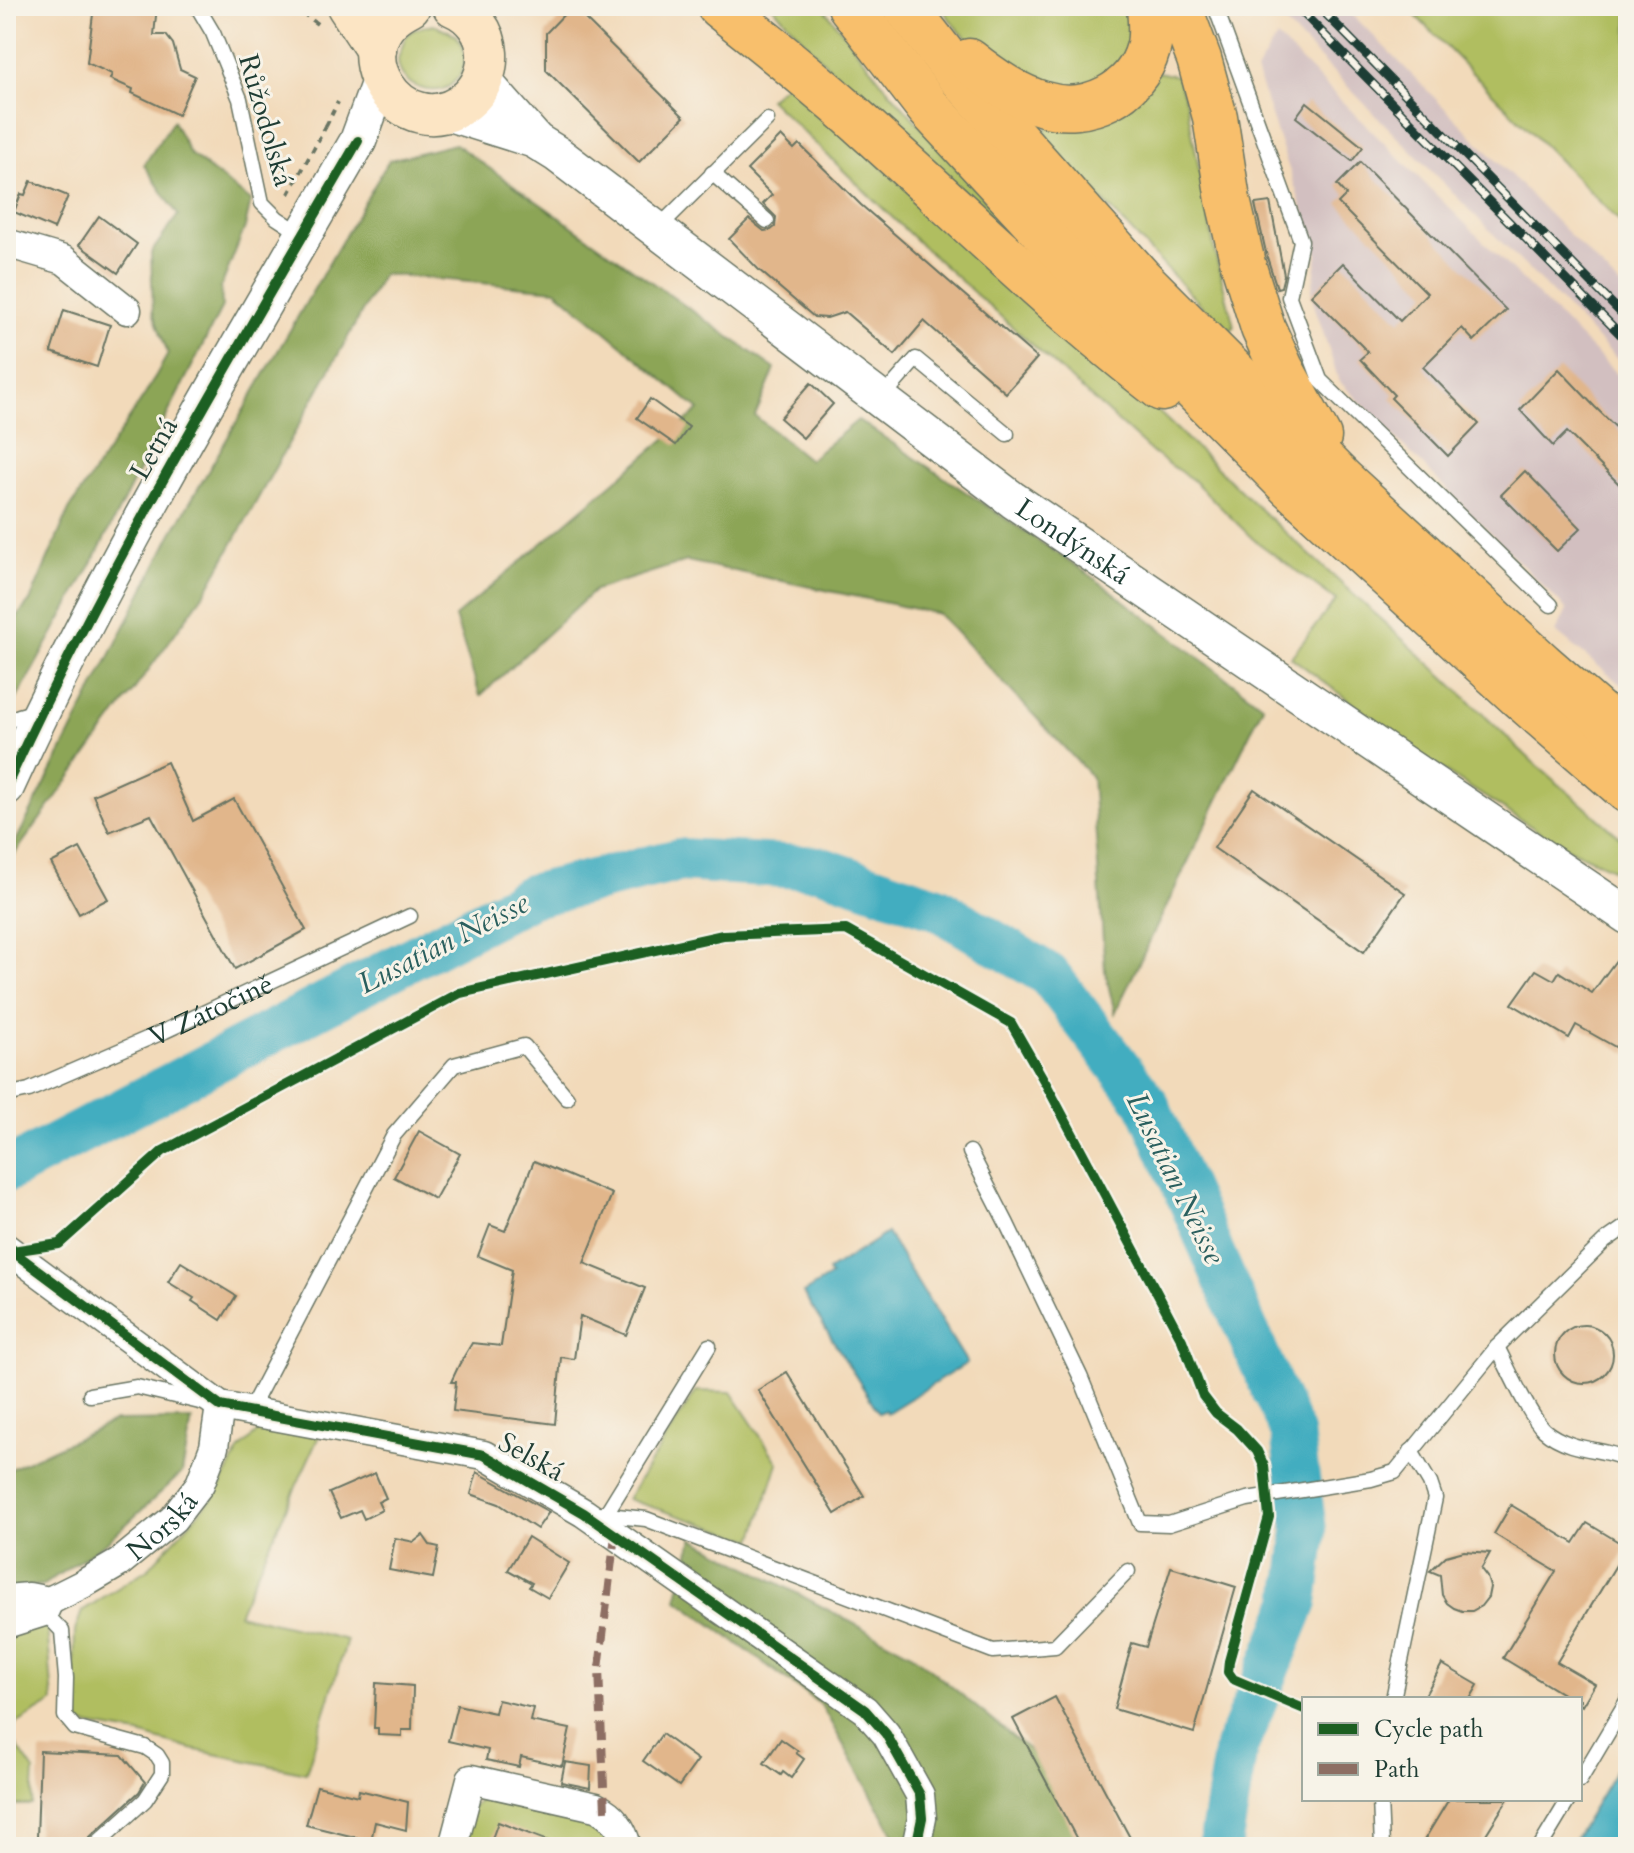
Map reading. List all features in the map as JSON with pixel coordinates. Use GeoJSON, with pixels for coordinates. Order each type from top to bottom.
{"type":"FeatureCollection","features":[{"type":"Feature","properties":{"kind":"highway"},"geometry":{"type":"LineString","coordinates":[[719,6],[843,108],[1108,347],[1291,487]]}},
{"type":"Feature","properties":{"kind":"highway"},"geometry":{"type":"LineString","coordinates":[[756,6],[843,108]]}},
{"type":"Feature","properties":{"kind":"highway"},"geometry":{"type":"LineString","coordinates":[[850,6],[928,107],[1115,309],[1291,487],[1519,696],[1628,791]]}},
{"type":"Feature","properties":{"kind":"highway"},"geometry":{"type":"LineString","coordinates":[[909,11],[978,68],[1014,93],[1047,106],[1076,108],[1099,103],[1119,92],[1132,80],[1147,50],[1151,32],[1149,6]]}},
{"type":"Feature","properties":{"kind":"highway"},"geometry":{"type":"LineString","coordinates":[[1179,6],[1199,59],[1215,117],[1228,200],[1243,264],[1263,328],[1281,368],[1343,481]]}},
{"type":"Feature","properties":{"kind":"highway"},"geometry":{"type":"LineString","coordinates":[[909,11],[957,73],[1139,277],[1343,481],[1628,739]]}},
{"type":"Feature","properties":{"kind":"main road"},"geometry":{"type":"LineString","coordinates":[[430,111],[461,105],[474,95],[483,81],[487,65],[492,19],[473,19],[453,6]]}},
{"type":"Feature","properties":{"kind":"main road"},"geometry":{"type":"LineString","coordinates":[[378,65],[380,35],[395,8]]}},
{"type":"Feature","properties":{"kind":"main road","name":"Londýnská"},"geometry":{"type":"LineString","coordinates":[[335,17],[378,65],[389,94],[400,104],[430,111]]}},
{"type":"Feature","properties":{"kind":"street","name":"Letná"},"geometry":{"type":"LineString","coordinates":[[6,787],[41,710],[155,491],[358,141],[378,65]]}},
{"type":"Feature","properties":{"kind":"street","name":"Londýnská"},"geometry":{"type":"LineString","coordinates":[[483,81],[536,141],[1013,500],[1628,916]]}},
{"type":"Feature","properties":{"kind":"street","name":"Londýnská"},"geometry":{"type":"LineString","coordinates":[[430,111],[536,141]]}},
{"type":"Feature","properties":{"kind":"street"},"geometry":{"type":"LineString","coordinates":[[358,141],[430,111]]}},
{"type":"Feature","properties":{"kind":"street"},"geometry":{"type":"LineString","coordinates":[[6,243],[64,260],[127,310]]}},
{"type":"Feature","properties":{"kind":"street","name":"Selská"},"geometry":{"type":"LineString","coordinates":[[9,1249],[220,1406],[484,1455],[594,1514],[865,1710],[886,1734],[920,1795],[922,1818],[916,1847]]}},
{"type":"Feature","properties":{"kind":"street","name":"Norská"},"geometry":{"type":"LineString","coordinates":[[6,1624],[47,1606],[119,1563],[173,1519],[200,1484],[214,1447],[220,1406]]}},
{"type":"Feature","properties":{"kind":"street"},"geometry":{"type":"LineString","coordinates":[[6,1599],[29,1597],[47,1606]]}},
{"type":"Feature","properties":{"kind":"street"},"geometry":{"type":"LineString","coordinates":[[453,1847],[471,1779],[596,1807],[605,1811],[619,1827],[627,1847]]}},
{"type":"Feature","properties":{"kind":"lane","name":"Růžodolská"},"geometry":{"type":"LineString","coordinates":[[197,6],[213,33],[240,99],[262,203],[277,218],[304,235]]}},
{"type":"Feature","properties":{"kind":"lane"},"geometry":{"type":"LineString","coordinates":[[1215,6],[1301,241],[1289,297],[1320,380],[1551,605]]}},
{"type":"Feature","properties":{"kind":"lane"},"geometry":{"type":"LineString","coordinates":[[657,230],[767,120]]}},
{"type":"Feature","properties":{"kind":"lane"},"geometry":{"type":"LineString","coordinates":[[712,173],[767,221]]}},
{"type":"Feature","properties":{"kind":"lane"},"geometry":{"type":"LineString","coordinates":[[881,400],[916,359],[1007,434]]}},
{"type":"Feature","properties":{"kind":"lane"},"geometry":{"type":"LineString","coordinates":[[6,722],[41,710]]}},
{"type":"Feature","properties":{"kind":"lane","name":"V Zátočině"},"geometry":{"type":"LineString","coordinates":[[6,1095],[29,1090],[165,1031],[410,916]]}},
{"type":"Feature","properties":{"kind":"lane"},"geometry":{"type":"LineString","coordinates":[[249,1412],[394,1135],[454,1065],[524,1046],[567,1098]]}},
{"type":"Feature","properties":{"kind":"lane"},"geometry":{"type":"LineString","coordinates":[[970,1152],[1080,1376],[1140,1523],[1169,1524],[1247,1499],[1371,1479],[1395,1472],[1497,1347],[1605,1241],[1628,1225]]}},
{"type":"Feature","properties":{"kind":"lane"},"geometry":{"type":"LineString","coordinates":[[709,1346],[594,1514],[646,1519],[993,1651],[1055,1646],[1128,1571]]}},
{"type":"Feature","properties":{"kind":"lane"},"geometry":{"type":"LineString","coordinates":[[1497,1347],[1543,1429],[1556,1439],[1574,1446],[1628,1460]]}},
{"type":"Feature","properties":{"kind":"lane"},"geometry":{"type":"LineString","coordinates":[[90,1395],[137,1387],[220,1406]]}},
{"type":"Feature","properties":{"kind":"lane"},"geometry":{"type":"LineString","coordinates":[[1393,1697],[1435,1498],[1411,1451]]}},
{"type":"Feature","properties":{"kind":"lane"},"geometry":{"type":"LineString","coordinates":[[47,1606],[62,1631],[65,1716],[75,1728],[145,1747],[162,1763],[162,1774],[145,1800],[93,1847]]}},
{"type":"Feature","properties":{"kind":"lane"},"geometry":{"type":"LineString","coordinates":[[1582,1777],[1628,1699]]}},
{"type":"Feature","properties":{"kind":"lane"},"geometry":{"type":"LineString","coordinates":[[1380,1801],[1382,1847]]}},
{"type":"Feature","properties":{"kind":"lane"},"geometry":{"type":"LineString","coordinates":[[1540,1847],[1568,1801]]}},
{"type":"Feature","properties":{"kind":"path"},"geometry":{"type":"LineString","coordinates":[[293,6],[335,17]]}},
{"type":"Feature","properties":{"kind":"path"},"geometry":{"type":"LineString","coordinates":[[326,126],[338,101]]}},
{"type":"Feature","properties":{"kind":"shaded area"},"geometry":{"type":"Polygon","coordinates":[[[1268,6],[1344,6],[1628,294],[1628,370],[1268,6]]]}},
{"type":"Feature","properties":{"kind":"shaded area"},"geometry":{"type":"Polygon","coordinates":[[[1277,37],[1628,385],[1628,690],[1556,632],[1567,610],[1339,381],[1311,295],[1318,255],[1256,71],[1277,37]]]}},
{"type":"Feature","properties":{"kind":"green space"},"geometry":{"type":"Polygon","coordinates":[[[772,6],[822,6],[885,86],[1002,219],[998,223],[872,109],[772,6]]]}},
{"type":"Feature","properties":{"kind":"green space"},"geometry":{"type":"Polygon","coordinates":[[[940,6],[1134,6],[1136,28],[1124,59],[1101,78],[1069,89],[1003,71],[958,30],[940,6]]]}},
{"type":"Feature","properties":{"kind":"green space"},"geometry":{"type":"Polygon","coordinates":[[[1406,6],[1628,6],[1628,230],[1406,6]]]}},
{"type":"Feature","properties":{"kind":"green space"},"geometry":{"type":"Polygon","coordinates":[[[435,25],[457,37],[465,60],[454,82],[438,90],[429,90],[411,84],[404,77],[398,60],[408,34],[420,27],[435,25]]]}},
{"type":"Feature","properties":{"kind":"green space"},"geometry":{"type":"Polygon","coordinates":[[[1158,72],[1177,76],[1187,106],[1215,253],[1234,326],[1228,334],[1044,138],[1047,126],[1158,72]]]}},
{"type":"Feature","properties":{"kind":"green space"},"geometry":{"type":"Polygon","coordinates":[[[787,83],[1162,415],[1534,763],[1628,844],[1628,880],[1619,872],[1557,843],[1430,762],[1291,657],[1336,600],[1253,539],[1193,480],[1154,454],[921,245],[769,99],[787,83]]]}},
{"type":"Feature","properties":{"kind":"green space"},"geometry":{"type":"Polygon","coordinates":[[[173,121],[190,154],[251,201],[245,227],[221,287],[222,307],[91,565],[6,718],[6,630],[30,601],[69,510],[168,354],[153,312],[151,253],[178,215],[144,165],[173,121]]]}},
{"type":"Feature","properties":{"kind":"green space"},"geometry":{"type":"Polygon","coordinates":[[[455,144],[775,369],[755,416],[809,460],[858,420],[1090,575],[1263,706],[1115,1013],[1105,971],[1092,777],[939,614],[687,561],[595,590],[480,696],[455,617],[699,410],[556,290],[383,274],[208,588],[6,866],[171,535],[389,160],[455,144]]]}},
{"type":"Feature","properties":{"kind":"green space"},"geometry":{"type":"Polygon","coordinates":[[[696,1391],[731,1392],[778,1463],[753,1540],[627,1499],[696,1391]]]}},
{"type":"Feature","properties":{"kind":"green space"},"geometry":{"type":"Polygon","coordinates":[[[192,1420],[182,1473],[107,1542],[43,1585],[6,1589],[6,1471],[115,1421],[192,1420]]]}},
{"type":"Feature","properties":{"kind":"green space"},"geometry":{"type":"Polygon","coordinates":[[[262,1428],[319,1436],[238,1614],[347,1640],[306,1773],[191,1749],[139,1734],[80,1724],[73,1704],[75,1631],[82,1611],[149,1568],[216,1494],[240,1449],[262,1428]]]}},
{"type":"Feature","properties":{"kind":"green space"},"geometry":{"type":"Polygon","coordinates":[[[693,1538],[913,1655],[1063,1778],[1098,1847],[901,1847],[821,1705],[677,1599],[693,1538]]]}},
{"type":"Feature","properties":{"kind":"green space"},"geometry":{"type":"Polygon","coordinates":[[[47,1625],[53,1702],[6,1730],[6,1637],[47,1625]]]}},
{"type":"Feature","properties":{"kind":"green space"},"geometry":{"type":"Polygon","coordinates":[[[6,1730],[34,1771],[32,1805],[6,1805],[6,1730]]]}},
{"type":"Feature","properties":{"kind":"green space"},"geometry":{"type":"Polygon","coordinates":[[[487,1793],[599,1817],[612,1847],[462,1847],[471,1809],[487,1793]]]}},
{"type":"Feature","properties":{"kind":"water"},"geometry":{"type":"Polygon","coordinates":[[[887,1233],[967,1363],[887,1413],[885,1410],[879,1413],[803,1293],[831,1276],[828,1271],[887,1233]]]}},
{"type":"Feature","properties":{"kind":"water"},"geometry":{"type":"Polygon","coordinates":[[[1628,1749],[1628,1847],[1570,1847],[1628,1749]]]}},
{"type":"Feature","properties":{"kind":"building"},"geometry":{"type":"Polygon","coordinates":[[[94,6],[157,6],[154,35],[166,35],[173,44],[180,69],[195,76],[178,115],[132,93],[133,89],[110,79],[112,74],[87,63],[94,6]]]}},
{"type":"Feature","properties":{"kind":"building"},"geometry":{"type":"Polygon","coordinates":[[[572,6],[684,117],[639,162],[546,70],[546,33],[572,6]]]}},
{"type":"Feature","properties":{"kind":"building"},"geometry":{"type":"Polygon","coordinates":[[[1307,102],[1363,147],[1352,161],[1296,117],[1307,102]]]}},
{"type":"Feature","properties":{"kind":"building"},"geometry":{"type":"Polygon","coordinates":[[[781,136],[794,149],[799,144],[861,205],[1037,358],[1006,393],[924,321],[895,355],[845,312],[827,318],[814,317],[759,270],[729,239],[749,219],[764,231],[775,227],[776,217],[763,204],[772,195],[747,170],[781,136]]]}},
{"type":"Feature","properties":{"kind":"building"},"geometry":{"type":"Polygon","coordinates":[[[1360,162],[1506,310],[1474,341],[1462,328],[1423,367],[1479,424],[1448,456],[1391,398],[1394,395],[1360,359],[1368,352],[1311,295],[1343,263],[1400,321],[1427,293],[1338,203],[1346,195],[1337,185],[1360,162]]]}},
{"type":"Feature","properties":{"kind":"building"},"geometry":{"type":"Polygon","coordinates":[[[31,181],[68,196],[54,229],[14,212],[21,194],[25,195],[31,181]]]}},
{"type":"Feature","properties":{"kind":"building"},"geometry":{"type":"Polygon","coordinates":[[[1270,202],[1284,275],[1281,287],[1277,288],[1255,204],[1270,202]]]}},
{"type":"Feature","properties":{"kind":"building"},"geometry":{"type":"Polygon","coordinates":[[[99,216],[137,244],[118,273],[79,245],[99,216]]]}},
{"type":"Feature","properties":{"kind":"building"},"geometry":{"type":"Polygon","coordinates":[[[64,310],[110,325],[97,367],[51,352],[64,310]]]}},
{"type":"Feature","properties":{"kind":"building"},"geometry":{"type":"Polygon","coordinates":[[[1559,369],[1628,439],[1628,493],[1567,432],[1553,446],[1520,410],[1559,369]]]}},
{"type":"Feature","properties":{"kind":"building"},"geometry":{"type":"Polygon","coordinates":[[[811,383],[833,404],[803,438],[780,418],[811,383]]]}},
{"type":"Feature","properties":{"kind":"building"},"geometry":{"type":"Polygon","coordinates":[[[650,399],[689,427],[676,445],[637,418],[650,399]]]}},
{"type":"Feature","properties":{"kind":"building"},"geometry":{"type":"Polygon","coordinates":[[[1525,471],[1581,528],[1557,551],[1501,495],[1525,471]]]}},
{"type":"Feature","properties":{"kind":"building"},"geometry":{"type":"Polygon","coordinates":[[[167,762],[193,821],[234,799],[306,930],[235,969],[151,815],[109,832],[93,795],[167,762]]]}},
{"type":"Feature","properties":{"kind":"building"},"geometry":{"type":"Polygon","coordinates":[[[1254,789],[1405,893],[1364,952],[1214,848],[1254,789]]]}},
{"type":"Feature","properties":{"kind":"building"},"geometry":{"type":"Polygon","coordinates":[[[80,848],[108,899],[79,914],[51,863],[80,848]]]}},
{"type":"Feature","properties":{"kind":"building"},"geometry":{"type":"Polygon","coordinates":[[[1628,944],[1628,1054],[1576,1025],[1569,1038],[1512,1004],[1536,970],[1554,980],[1559,972],[1592,993],[1628,944]]]}},
{"type":"Feature","properties":{"kind":"building"},"geometry":{"type":"Polygon","coordinates":[[[419,1131],[460,1154],[435,1199],[394,1177],[419,1131]]]}},
{"type":"Feature","properties":{"kind":"building"},"geometry":{"type":"Polygon","coordinates":[[[534,1161],[612,1194],[584,1263],[645,1288],[626,1335],[580,1316],[574,1359],[561,1357],[555,1424],[453,1411],[456,1382],[451,1382],[472,1343],[501,1346],[512,1270],[478,1256],[490,1225],[505,1231],[534,1161]]]}},
{"type":"Feature","properties":{"kind":"building"},"geometry":{"type":"Polygon","coordinates":[[[181,1262],[236,1296],[221,1320],[168,1282],[181,1262]]]}},
{"type":"Feature","properties":{"kind":"building"},"geometry":{"type":"Polygon","coordinates":[[[1584,1325],[1605,1333],[1613,1354],[1605,1375],[1584,1383],[1563,1375],[1555,1354],[1563,1333],[1584,1325]]]}},
{"type":"Feature","properties":{"kind":"building"},"geometry":{"type":"Polygon","coordinates":[[[787,1372],[864,1496],[835,1514],[758,1390],[787,1372]]]}},
{"type":"Feature","properties":{"kind":"building"},"geometry":{"type":"Polygon","coordinates":[[[477,1472],[549,1512],[537,1529],[499,1504],[471,1494],[477,1472]]]}},
{"type":"Feature","properties":{"kind":"building"},"geometry":{"type":"Polygon","coordinates":[[[375,1473],[386,1498],[378,1502],[382,1510],[364,1519],[360,1510],[341,1518],[329,1493],[375,1473]]]}},
{"type":"Feature","properties":{"kind":"building"},"geometry":{"type":"Polygon","coordinates":[[[1511,1505],[1574,1543],[1587,1523],[1627,1547],[1557,1662],[1595,1684],[1582,1706],[1582,1697],[1568,1697],[1503,1658],[1556,1571],[1494,1534],[1511,1505]]]}},
{"type":"Feature","properties":{"kind":"building"},"geometry":{"type":"Polygon","coordinates":[[[423,1535],[430,1545],[439,1547],[433,1578],[389,1570],[395,1538],[414,1542],[423,1535]]]}},
{"type":"Feature","properties":{"kind":"building"},"geometry":{"type":"Polygon","coordinates":[[[528,1537],[569,1563],[548,1598],[529,1587],[532,1583],[508,1570],[528,1537]]]}},
{"type":"Feature","properties":{"kind":"building"},"geometry":{"type":"Polygon","coordinates":[[[1464,1551],[1490,1553],[1481,1569],[1490,1587],[1488,1597],[1472,1611],[1462,1611],[1447,1603],[1442,1595],[1440,1575],[1430,1571],[1446,1556],[1464,1551]]]}},
{"type":"Feature","properties":{"kind":"building"},"geometry":{"type":"Polygon","coordinates":[[[1171,1567],[1236,1587],[1194,1733],[1114,1709],[1132,1643],[1146,1647],[1171,1567]]]}},
{"type":"Feature","properties":{"kind":"building"},"geometry":{"type":"Polygon","coordinates":[[[1442,1664],[1478,1685],[1471,1697],[1424,1697],[1442,1664]]]}},
{"type":"Feature","properties":{"kind":"building"},"geometry":{"type":"Polygon","coordinates":[[[376,1683],[413,1686],[412,1730],[402,1730],[402,1736],[378,1735],[378,1728],[374,1728],[376,1683]]]}},
{"type":"Feature","properties":{"kind":"building"},"geometry":{"type":"Polygon","coordinates":[[[1055,1697],[1135,1847],[1081,1847],[1013,1719],[1055,1697]]]}},
{"type":"Feature","properties":{"kind":"building"},"geometry":{"type":"Polygon","coordinates":[[[498,1700],[533,1708],[530,1721],[570,1729],[562,1766],[521,1757],[519,1767],[486,1760],[488,1750],[448,1741],[457,1705],[495,1713],[498,1700]]]}},
{"type":"Feature","properties":{"kind":"building"},"geometry":{"type":"Polygon","coordinates":[[[662,1734],[698,1760],[679,1786],[643,1761],[662,1734]]]}},
{"type":"Feature","properties":{"kind":"building"},"geometry":{"type":"Polygon","coordinates":[[[781,1739],[804,1759],[791,1778],[764,1763],[781,1739]]]}},
{"type":"Feature","properties":{"kind":"building"},"geometry":{"type":"Polygon","coordinates":[[[40,1751],[122,1755],[145,1782],[139,1792],[79,1847],[45,1847],[37,1838],[40,1751]]]}},
{"type":"Feature","properties":{"kind":"building"},"geometry":{"type":"Polygon","coordinates":[[[565,1762],[591,1766],[590,1788],[561,1782],[565,1762]]]}},
{"type":"Feature","properties":{"kind":"building"},"geometry":{"type":"Polygon","coordinates":[[[317,1786],[358,1796],[359,1790],[408,1802],[406,1830],[375,1822],[371,1841],[306,1825],[317,1786]]]}},
{"type":"Feature","properties":{"kind":"building"},"geometry":{"type":"Polygon","coordinates":[[[1448,1801],[1507,1801],[1478,1847],[1420,1847],[1448,1801]]]}},
{"type":"Feature","properties":{"kind":"building"},"geometry":{"type":"Polygon","coordinates":[[[498,1822],[559,1845],[489,1847],[498,1822]]]}},
{"type":"Feature","properties":{"kind":"waterway","name":"Lusatian Neisse"},"geometry":{"type":"LineString","coordinates":[[6,1171],[531,896],[680,860],[819,868],[937,908],[1049,975],[1147,1103],[1292,1433],[1305,1531],[1296,1602],[1236,1748],[1220,1847]]}},
{"type":"Feature","properties":{"kind":"railway"},"geometry":{"type":"LineString","coordinates":[[1296,6],[1628,342]]}},
{"type":"Feature","properties":{"kind":"railway"},"geometry":{"type":"LineString","coordinates":[[1318,6],[1628,320]]}},
{"type":"Feature","properties":{"kind":"marked path"},"geometry":{"type":"LineString","coordinates":[[605,1811],[599,1669],[615,1535]]}},
{"type":"Feature","properties":{"kind":"cycle path"},"geometry":{"type":"LineString","coordinates":[[6,787],[45,704],[130,541],[219,380],[358,141]]}},
{"type":"Feature","properties":{"kind":"cycle path"},"geometry":{"type":"LineString","coordinates":[[6,1255],[12,1251],[59,1244],[163,1151],[460,993],[723,935],[846,930],[1011,1023],[1182,1340],[1203,1396],[1216,1413],[1237,1429],[1257,1451],[1264,1466],[1269,1517],[1228,1672],[1233,1679],[1302,1708]]}},
{"type":"Feature","properties":{"kind":"cycle path"},"geometry":{"type":"LineString","coordinates":[[12,1251],[220,1406],[484,1455],[584,1513],[865,1710],[886,1734],[920,1795],[922,1818],[916,1847]]}}]}
